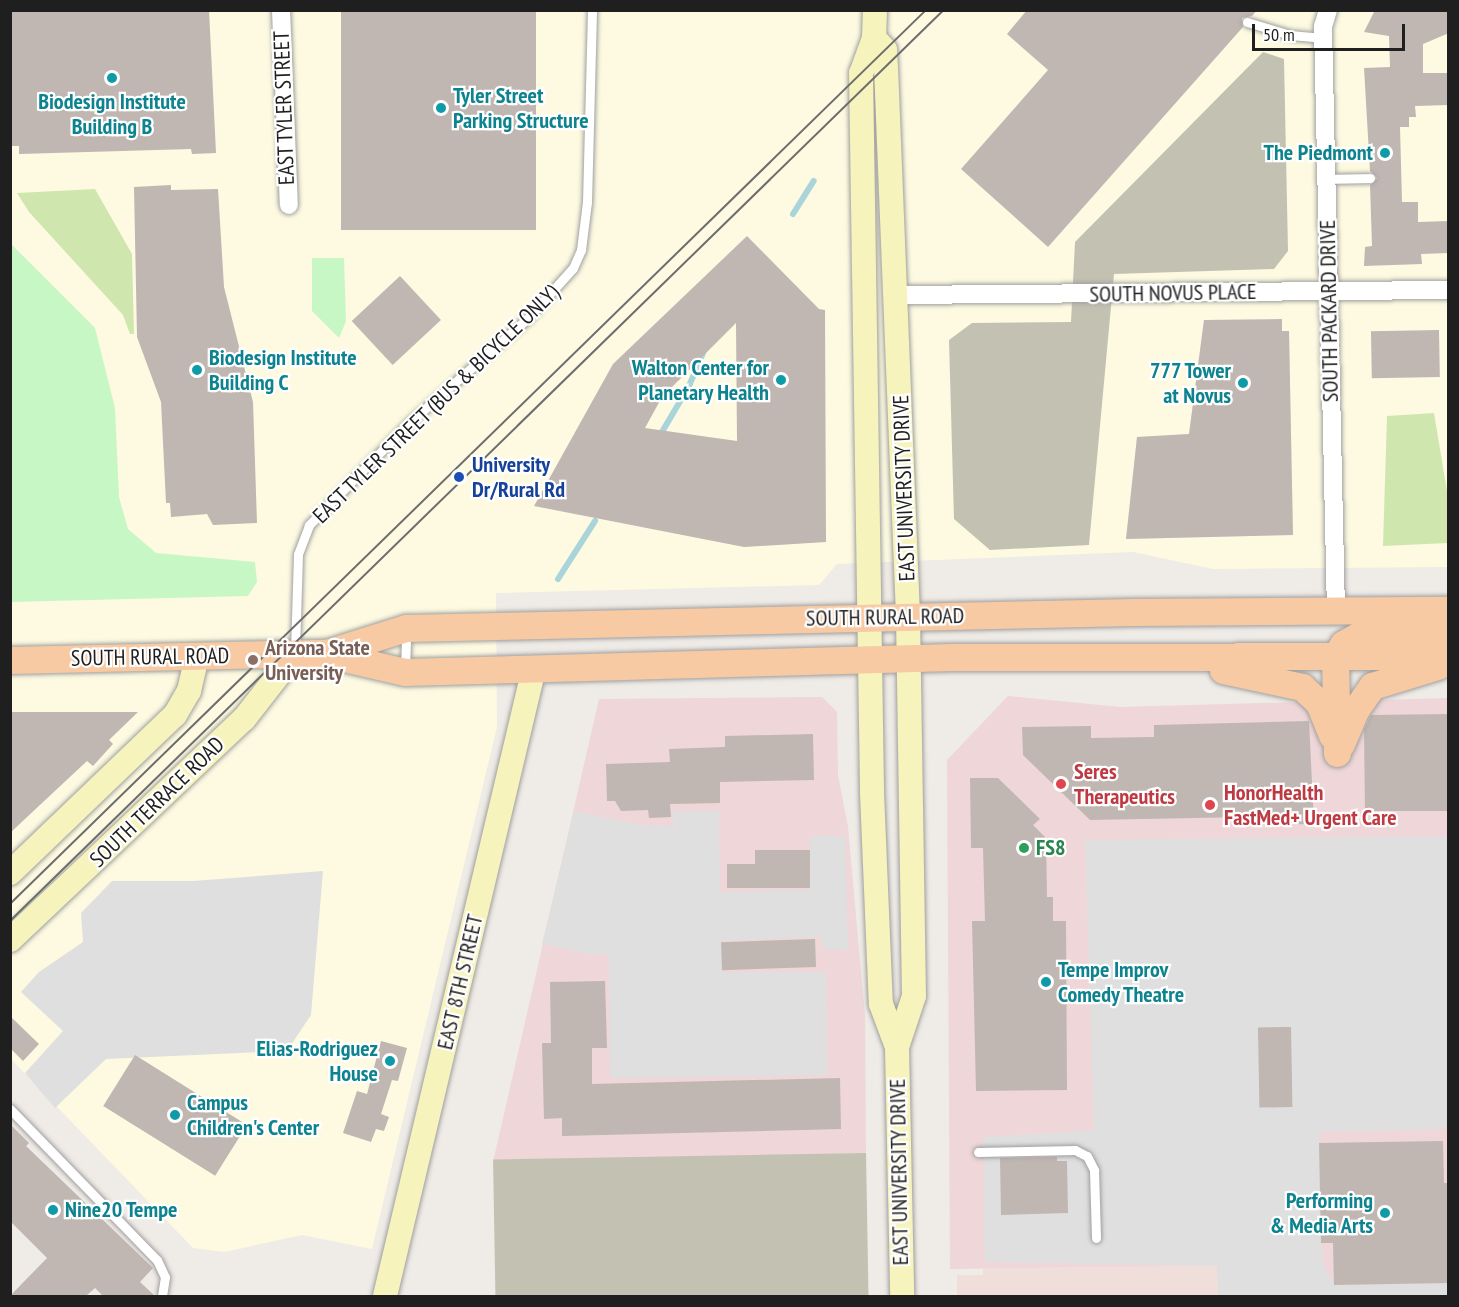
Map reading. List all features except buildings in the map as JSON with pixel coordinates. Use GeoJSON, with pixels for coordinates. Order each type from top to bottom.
{"type":"FeatureCollection","features":[{"type":"Feature","properties":{"kind":"main road","name":"EAST UNIVERSITY DRIVE"},"geometry":{"type":"LineString","coordinates":[[874,10],[874,38],[861,73],[870,658],[881,1004],[897,1047],[902,1296]]}},
{"type":"Feature","properties":{"kind":"main road","name":"EAST UNIVERSITY DRIVE"},"geometry":{"type":"LineString","coordinates":[[874,38],[885,50],[897,295],[908,616],[915,996],[897,1047]]}},
{"type":"Feature","properties":{"kind":"main road","name":"SOUTH RURAL ROAD"},"geometry":{"type":"LineString","coordinates":[[10,660],[326,653],[406,628],[908,616],[1449,610]]}},
{"type":"Feature","properties":{"kind":"main road"},"geometry":{"type":"LineString","coordinates":[[1337,753],[1335,657],[1343,644],[1359,635],[1449,633]]}},
{"type":"Feature","properties":{"kind":"main road","name":"SOUTH RURAL ROAD"},"geometry":{"type":"LineString","coordinates":[[326,653],[405,672],[908,657],[1449,656]]}},
{"type":"Feature","properties":{"kind":"main road"},"geometry":{"type":"LineString","coordinates":[[10,873],[175,715],[189,691],[197,655]]}},
{"type":"Feature","properties":{"kind":"main road","name":"SOUTH TERRACE ROAD"},"geometry":{"type":"LineString","coordinates":[[10,940],[244,719],[294,655]]}},
{"type":"Feature","properties":{"kind":"main road"},"geometry":{"type":"LineString","coordinates":[[1165,658],[1302,687],[1319,703],[1337,753]]}},
{"type":"Feature","properties":{"kind":"main road"},"geometry":{"type":"LineString","coordinates":[[1337,753],[1356,709],[1372,686],[1449,663]]}},
{"type":"Feature","properties":{"kind":"main road","name":"EAST 8TH STREET"},"geometry":{"type":"LineString","coordinates":[[385,1296],[534,668]]}},
{"type":"Feature","properties":{"kind":"street","name":"EAST TYLER STREET"},"geometry":{"type":"LineString","coordinates":[[281,10],[289,205]]}},
{"type":"Feature","properties":{"kind":"street","name":"SOUTH PACKARD DRIVE"},"geometry":{"type":"LineString","coordinates":[[1328,10],[1323,38],[1335,613]]}},
{"type":"Feature","properties":{"kind":"street","name":"SOUTH NOVUS PLACE"},"geometry":{"type":"LineString","coordinates":[[897,295],[1449,290]]}},
{"type":"Feature","properties":{"kind":"lane","name":"EAST TYLER STREET (BUS & BICYCLE ONLY)"},"geometry":{"type":"LineString","coordinates":[[294,655],[298,554],[309,525],[410,422],[529,317],[573,268],[581,250],[587,202],[592,10]]}},
{"type":"Feature","properties":{"kind":"lane"},"geometry":{"type":"LineString","coordinates":[[1247,22],[1290,35],[1323,38]]}},
{"type":"Feature","properties":{"kind":"lane"},"geometry":{"type":"LineString","coordinates":[[1326,179],[1370,178]]}},
{"type":"Feature","properties":{"kind":"lane"},"geometry":{"type":"LineString","coordinates":[[405,672],[406,628]]}},
{"type":"Feature","properties":{"kind":"lane"},"geometry":{"type":"LineString","coordinates":[[10,1109],[157,1260],[165,1277],[162,1296]]}},
{"type":"Feature","properties":{"kind":"lane"},"geometry":{"type":"LineString","coordinates":[[978,1152],[1075,1150],[1087,1156],[1094,1170],[1096,1238]]}},
{"type":"Feature","properties":{"kind":"shaded area","name":"Arizona State University"},"geometry":{"type":"Polygon","coordinates":[[[10,11],[1448,11],[1448,567],[1213,569],[1133,552],[837,564],[819,585],[496,593],[497,727],[372,1249],[302,1235],[225,1252],[193,1248],[11,1059],[10,11]],[[1282,319],[1204,320],[1189,434],[1137,437],[1126,539],[1293,535],[1289,332],[1282,331],[1282,319]]]}},
{"type":"Feature","properties":{"kind":"shaded area"},"geometry":{"type":"Polygon","coordinates":[[[1263,52],[1284,59],[1288,251],[1274,269],[1114,274],[1089,545],[990,550],[954,519],[949,340],[972,323],[1071,322],[1075,242],[1263,52]]]}},
{"type":"Feature","properties":{"kind":"shaded area"},"geometry":{"type":"Polygon","coordinates":[[[1008,696],[1120,707],[1448,698],[1448,1296],[1218,1296],[1217,1266],[950,1269],[947,760],[1008,696]]]}},
{"type":"Feature","properties":{"kind":"shaded area"},"geometry":{"type":"Polygon","coordinates":[[[822,697],[837,712],[838,775],[848,827],[865,1016],[866,1153],[493,1162],[599,699],[822,697]]]}},
{"type":"Feature","properties":{"kind":"shaded area"},"geometry":{"type":"Polygon","coordinates":[[[574,811],[641,825],[673,826],[673,811],[719,811],[720,892],[809,890],[810,836],[845,836],[848,950],[823,950],[822,937],[721,941],[723,972],[826,972],[827,1075],[610,1078],[609,954],[588,954],[542,944],[574,811]]]}},
{"type":"Feature","properties":{"kind":"shaded area"},"geometry":{"type":"Polygon","coordinates":[[[1448,836],[1448,1129],[1320,1132],[1319,1143],[1321,1243],[1324,1267],[1334,1284],[1448,1283],[1448,1296],[1218,1296],[1217,1266],[985,1262],[983,1137],[1094,1130],[1085,840],[1448,836]]]}},
{"type":"Feature","properties":{"kind":"shaded area"},"geometry":{"type":"Polygon","coordinates":[[[323,871],[311,1015],[287,1051],[106,1059],[55,1108],[25,1073],[63,1031],[21,992],[39,972],[83,942],[81,913],[112,881],[193,881],[323,871]]]}},
{"type":"Feature","properties":{"kind":"shaded area"},"geometry":{"type":"Polygon","coordinates":[[[866,1153],[868,1296],[495,1296],[493,1160],[866,1153]]]}},
{"type":"Feature","properties":{"kind":"shaded area"},"geometry":{"type":"Polygon","coordinates":[[[1217,1266],[1218,1296],[957,1296],[957,1275],[983,1275],[983,1268],[1217,1266]]]}},
{"type":"Feature","properties":{"kind":"green space"},"geometry":{"type":"Polygon","coordinates":[[[95,189],[132,254],[134,334],[130,334],[123,315],[29,212],[17,193],[95,189]]]}},
{"type":"Feature","properties":{"kind":"green space"},"geometry":{"type":"Polygon","coordinates":[[[11,244],[95,328],[115,408],[119,497],[128,529],[156,553],[255,562],[257,582],[248,596],[11,602],[11,244]]]}},
{"type":"Feature","properties":{"kind":"green space"},"geometry":{"type":"Polygon","coordinates":[[[312,258],[344,258],[346,321],[339,338],[312,311],[312,258]]]}},
{"type":"Feature","properties":{"kind":"green space"},"geometry":{"type":"Polygon","coordinates":[[[1434,413],[1447,491],[1448,543],[1383,546],[1387,416],[1434,413]]]}},
{"type":"Feature","properties":{"kind":"waterway"},"geometry":{"type":"LineString","coordinates":[[793,214],[814,181]]}},
{"type":"Feature","properties":{"kind":"waterway"},"geometry":{"type":"LineString","coordinates":[[659,437],[689,386],[703,353]]}},
{"type":"Feature","properties":{"kind":"waterway"},"geometry":{"type":"LineString","coordinates":[[558,579],[595,521]]}},
{"type":"Feature","properties":{"kind":"tram line"},"geometry":{"type":"LineString","coordinates":[[10,904],[926,10]]}},
{"type":"Feature","properties":{"kind":"tram line"},"geometry":{"type":"LineString","coordinates":[[10,921],[944,10]]}},
{"type":"Feature","properties":{"kind":"place","name":"Biodesign Institute Building B"},"geometry":{"type":"Point","coordinates":[112,78]}},
{"type":"Feature","properties":{"kind":"place","name":"Tyler Street Parking Structure"},"geometry":{"type":"Point","coordinates":[441,108]}},
{"type":"Feature","properties":{"kind":"place","name":"The Piedmont"},"geometry":{"type":"Point","coordinates":[1385,153]}},
{"type":"Feature","properties":{"kind":"place","name":"Biodesign Institute Building C"},"geometry":{"type":"Point","coordinates":[197,370]}},
{"type":"Feature","properties":{"kind":"place","name":"Walton Center for Planetary Health"},"geometry":{"type":"Point","coordinates":[781,380]}},
{"type":"Feature","properties":{"kind":"place","name":"777 Tower at Novus"},"geometry":{"type":"Point","coordinates":[1243,383]}},
{"type":"Feature","properties":{"kind":"place","name":"University Dr/Rural Rd"},"geometry":{"type":"Point","coordinates":[459,477]}},
{"type":"Feature","properties":{"kind":"place","name":"Arizona State University"},"geometry":{"type":"Point","coordinates":[253,660]}},
{"type":"Feature","properties":{"kind":"place","name":"Seres Therapeutics"},"geometry":{"type":"Point","coordinates":[1061,784]}},
{"type":"Feature","properties":{"kind":"place","name":"HonorHealth FastMed+ Urgent Care"},"geometry":{"type":"Point","coordinates":[1210,805]}},
{"type":"Feature","properties":{"kind":"place","name":"FS8"},"geometry":{"type":"Point","coordinates":[1024,848]}},
{"type":"Feature","properties":{"kind":"place","name":"Tempe Improv Comedy Theatre"},"geometry":{"type":"Point","coordinates":[1046,982]}},
{"type":"Feature","properties":{"kind":"place","name":"Elias-Rodriguez House"},"geometry":{"type":"Point","coordinates":[390,1061]}},
{"type":"Feature","properties":{"kind":"place","name":"Campus Children's Center"},"geometry":{"type":"Point","coordinates":[175,1115]}},
{"type":"Feature","properties":{"kind":"place","name":"Nine20 Tempe"},"geometry":{"type":"Point","coordinates":[53,1210]}},
{"type":"Feature","properties":{"kind":"place","name":"Performing & Media Arts"},"geometry":{"type":"Point","coordinates":[1385,1213]}}]}
